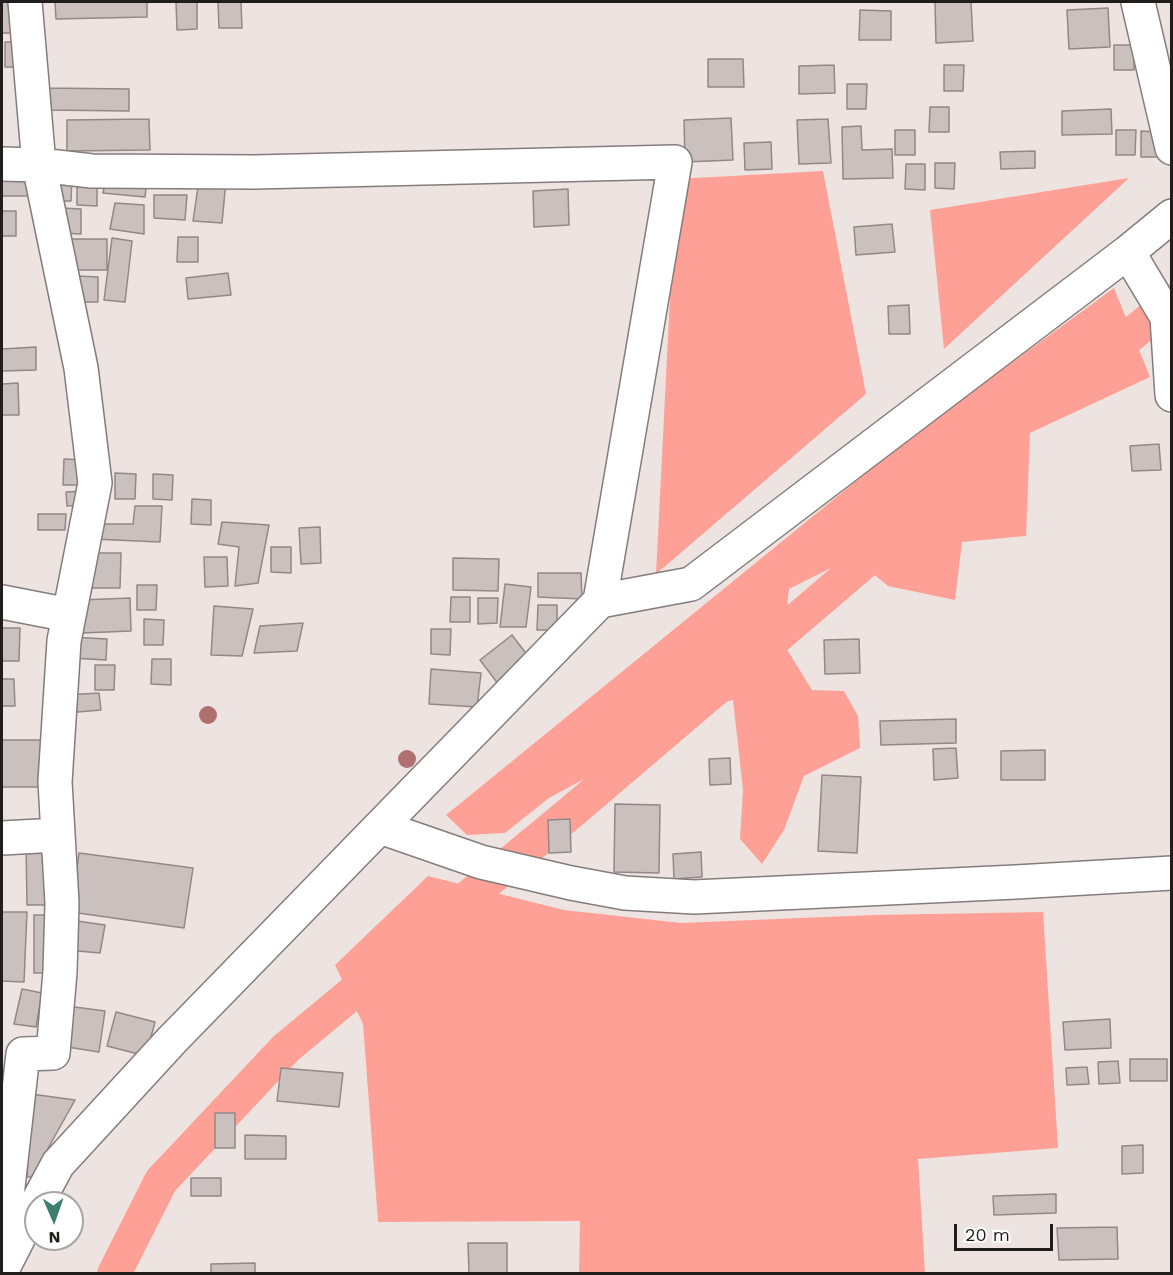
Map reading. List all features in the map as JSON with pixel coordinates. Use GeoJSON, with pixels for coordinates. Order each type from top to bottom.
{"type":"FeatureCollection","features":[{"type":"Feature","properties":{"kind":"street"},"geometry":{"type":"LineString","coordinates":[[2,1240],[23,1053],[53,1053],[63,903],[55,782],[64,641],[95,483],[81,368],[39,165],[25,2]]}},
{"type":"Feature","properties":{"kind":"street"},"geometry":{"type":"LineString","coordinates":[[1138,2],[1172,148]]}},
{"type":"Feature","properties":{"kind":"street"},"geometry":{"type":"LineString","coordinates":[[2,164],[39,165],[92,171],[255,172],[675,162],[600,601],[172,1040],[58,1164],[43,1191]]}},
{"type":"Feature","properties":{"kind":"street"},"geometry":{"type":"LineString","coordinates":[[600,601],[691,584],[1128,252],[1172,216]]}},
{"type":"Feature","properties":{"kind":"street"},"geometry":{"type":"LineString","coordinates":[[1128,252],[1167,317],[1172,395]]}},
{"type":"Feature","properties":{"kind":"street"},"geometry":{"type":"LineString","coordinates":[[2,602],[69,615]]}},
{"type":"Feature","properties":{"kind":"street"},"geometry":{"type":"LineString","coordinates":[[380,828],[481,862],[571,883],[625,893],[694,897],[1172,873]]}},
{"type":"Feature","properties":{"kind":"street"},"geometry":{"type":"LineString","coordinates":[[2,838],[58,836]]}},
{"type":"Feature","properties":{"kind":"street"},"geometry":{"type":"LineString","coordinates":[[2,1270],[24,1227]]}},
{"type":"Feature","properties":{"kind":"shaded area"},"geometry":{"type":"Polygon","coordinates":[[[823,171],[866,394],[656,574],[676,179],[823,171]]]}},
{"type":"Feature","properties":{"kind":"shaded area"},"geometry":{"type":"Polygon","coordinates":[[[1129,178],[944,349],[930,210],[1129,178]]]}},
{"type":"Feature","properties":{"kind":"shaded area"},"geometry":{"type":"Polygon","coordinates":[[[1114,288],[1150,377],[1030,433],[1026,536],[962,542],[955,600],[888,586],[853,557],[789,589],[783,643],[812,690],[844,691],[858,716],[860,748],[804,776],[784,830],[762,864],[740,839],[743,790],[733,700],[680,714],[608,766],[549,798],[505,833],[467,835],[446,815],[909,438],[1114,288]]]}},
{"type":"Feature","properties":{"kind":"shaded area"},"geometry":{"type":"Polygon","coordinates":[[[428,876],[564,910],[681,923],[873,915],[1043,912],[1058,1148],[918,1159],[925,1273],[579,1273],[580,1221],[378,1222],[363,1024],[335,965],[428,876]]]}},
{"type":"Feature","properties":{"kind":"building"},"geometry":{"type":"Polygon","coordinates":[[[2,2],[16,2],[17,33],[2,33],[2,2]]]}},
{"type":"Feature","properties":{"kind":"building"},"geometry":{"type":"Polygon","coordinates":[[[55,2],[147,2],[147,17],[56,19],[55,2]]]}},
{"type":"Feature","properties":{"kind":"building"},"geometry":{"type":"Polygon","coordinates":[[[176,2],[197,2],[197,29],[177,30],[176,2]]]}},
{"type":"Feature","properties":{"kind":"building"},"geometry":{"type":"Polygon","coordinates":[[[218,2],[241,2],[242,28],[219,28],[218,2]]]}},
{"type":"Feature","properties":{"kind":"building"},"geometry":{"type":"Polygon","coordinates":[[[935,2],[971,2],[973,41],[936,43],[935,2]]]}},
{"type":"Feature","properties":{"kind":"building"},"geometry":{"type":"Polygon","coordinates":[[[1108,8],[1110,47],[1069,49],[1067,10],[1108,8]]]}},
{"type":"Feature","properties":{"kind":"building"},"geometry":{"type":"Polygon","coordinates":[[[860,10],[891,11],[891,40],[859,40],[860,10]]]}},
{"type":"Feature","properties":{"kind":"building"},"geometry":{"type":"Polygon","coordinates":[[[5,42],[24,42],[24,67],[5,67],[5,42]]]}},
{"type":"Feature","properties":{"kind":"building"},"geometry":{"type":"Polygon","coordinates":[[[1114,45],[1134,45],[1134,70],[1114,70],[1114,45]]]}},
{"type":"Feature","properties":{"kind":"building"},"geometry":{"type":"Polygon","coordinates":[[[708,59],[743,59],[744,87],[708,87],[708,59]]]}},
{"type":"Feature","properties":{"kind":"building"},"geometry":{"type":"Polygon","coordinates":[[[834,65],[835,93],[799,94],[799,66],[834,65]]]}},
{"type":"Feature","properties":{"kind":"building"},"geometry":{"type":"Polygon","coordinates":[[[944,65],[964,65],[963,91],[944,91],[944,65]]]}},
{"type":"Feature","properties":{"kind":"building"},"geometry":{"type":"Polygon","coordinates":[[[847,84],[867,84],[866,109],[847,109],[847,84]]]}},
{"type":"Feature","properties":{"kind":"building"},"geometry":{"type":"Polygon","coordinates":[[[48,88],[129,89],[129,111],[47,110],[48,88]]]}},
{"type":"Feature","properties":{"kind":"building"},"geometry":{"type":"Polygon","coordinates":[[[930,107],[949,107],[949,132],[929,132],[930,107]]]}},
{"type":"Feature","properties":{"kind":"building"},"geometry":{"type":"Polygon","coordinates":[[[1111,109],[1112,134],[1062,135],[1062,111],[1111,109]]]}},
{"type":"Feature","properties":{"kind":"building"},"geometry":{"type":"Polygon","coordinates":[[[731,118],[733,160],[685,162],[684,120],[731,118]]]}},
{"type":"Feature","properties":{"kind":"building"},"geometry":{"type":"Polygon","coordinates":[[[149,119],[150,150],[67,151],[67,120],[149,119]]]}},
{"type":"Feature","properties":{"kind":"building"},"geometry":{"type":"Polygon","coordinates":[[[828,119],[831,163],[799,164],[797,120],[828,119]]]}},
{"type":"Feature","properties":{"kind":"building"},"geometry":{"type":"Polygon","coordinates":[[[861,126],[862,150],[892,149],[893,178],[843,179],[842,127],[861,126]]]}},
{"type":"Feature","properties":{"kind":"building"},"geometry":{"type":"Polygon","coordinates":[[[895,130],[915,130],[915,155],[895,155],[895,130]]]}},
{"type":"Feature","properties":{"kind":"building"},"geometry":{"type":"Polygon","coordinates":[[[1116,130],[1136,130],[1135,155],[1116,155],[1116,130]]]}},
{"type":"Feature","properties":{"kind":"building"},"geometry":{"type":"Polygon","coordinates":[[[1141,131],[1160,132],[1160,157],[1141,157],[1141,131]]]}},
{"type":"Feature","properties":{"kind":"building"},"geometry":{"type":"Polygon","coordinates":[[[771,142],[772,169],[745,170],[744,143],[771,142]]]}},
{"type":"Feature","properties":{"kind":"building"},"geometry":{"type":"Polygon","coordinates":[[[1035,151],[1035,168],[1001,169],[1000,152],[1035,151]]]}},
{"type":"Feature","properties":{"kind":"building"},"geometry":{"type":"Polygon","coordinates":[[[935,163],[955,163],[954,189],[935,188],[935,163]]]}},
{"type":"Feature","properties":{"kind":"building"},"geometry":{"type":"Polygon","coordinates":[[[906,164],[925,164],[925,190],[905,189],[906,164]]]}},
{"type":"Feature","properties":{"kind":"building"},"geometry":{"type":"Polygon","coordinates":[[[2,169],[36,169],[36,196],[2,196],[2,169]]]}},
{"type":"Feature","properties":{"kind":"building"},"geometry":{"type":"Polygon","coordinates":[[[52,176],[72,176],[71,201],[52,201],[52,176]]]}},
{"type":"Feature","properties":{"kind":"building"},"geometry":{"type":"Polygon","coordinates":[[[106,179],[147,180],[145,197],[103,193],[106,179]]]}},
{"type":"Feature","properties":{"kind":"building"},"geometry":{"type":"Polygon","coordinates":[[[77,180],[97,180],[97,206],[77,205],[77,180]]]}},
{"type":"Feature","properties":{"kind":"building"},"geometry":{"type":"Polygon","coordinates":[[[199,180],[226,181],[222,223],[193,221],[199,180]]]}},
{"type":"Feature","properties":{"kind":"building"},"geometry":{"type":"Polygon","coordinates":[[[568,189],[569,225],[534,227],[533,191],[568,189]]]}},
{"type":"Feature","properties":{"kind":"building"},"geometry":{"type":"Polygon","coordinates":[[[154,195],[187,195],[185,220],[154,218],[154,195]]]}},
{"type":"Feature","properties":{"kind":"building"},"geometry":{"type":"Polygon","coordinates":[[[115,203],[144,205],[144,234],[110,229],[115,203]]]}},
{"type":"Feature","properties":{"kind":"building"},"geometry":{"type":"Polygon","coordinates":[[[62,208],[81,209],[81,234],[61,233],[62,208]]]}},
{"type":"Feature","properties":{"kind":"building"},"geometry":{"type":"Polygon","coordinates":[[[2,211],[16,211],[16,236],[2,236],[2,211]]]}},
{"type":"Feature","properties":{"kind":"building"},"geometry":{"type":"Polygon","coordinates":[[[892,224],[895,252],[856,255],[854,227],[892,224]]]}},
{"type":"Feature","properties":{"kind":"building"},"geometry":{"type":"Polygon","coordinates":[[[178,237],[198,237],[198,262],[177,262],[178,237]]]}},
{"type":"Feature","properties":{"kind":"building"},"geometry":{"type":"Polygon","coordinates":[[[112,238],[132,241],[125,302],[104,300],[112,238]]]}},
{"type":"Feature","properties":{"kind":"building"},"geometry":{"type":"Polygon","coordinates":[[[70,239],[107,239],[107,270],[70,270],[70,239]]]}},
{"type":"Feature","properties":{"kind":"building"},"geometry":{"type":"Polygon","coordinates":[[[228,273],[231,295],[188,299],[186,278],[228,273]]]}},
{"type":"Feature","properties":{"kind":"building"},"geometry":{"type":"Polygon","coordinates":[[[78,276],[98,277],[98,302],[78,302],[78,276]]]}},
{"type":"Feature","properties":{"kind":"building"},"geometry":{"type":"Polygon","coordinates":[[[909,305],[910,334],[889,334],[888,306],[909,305]]]}},
{"type":"Feature","properties":{"kind":"building"},"geometry":{"type":"Polygon","coordinates":[[[36,347],[36,370],[2,371],[2,349],[36,347]]]}},
{"type":"Feature","properties":{"kind":"building"},"geometry":{"type":"Polygon","coordinates":[[[18,383],[19,415],[2,415],[2,384],[18,383]]]}},
{"type":"Feature","properties":{"kind":"building"},"geometry":{"type":"Polygon","coordinates":[[[1159,444],[1161,470],[1132,471],[1130,446],[1159,444]]]}},
{"type":"Feature","properties":{"kind":"building"},"geometry":{"type":"Polygon","coordinates":[[[64,459],[83,460],[83,485],[63,485],[64,459]]]}},
{"type":"Feature","properties":{"kind":"building"},"geometry":{"type":"Polygon","coordinates":[[[115,473],[136,474],[135,499],[115,499],[115,473]]]}},
{"type":"Feature","properties":{"kind":"building"},"geometry":{"type":"Polygon","coordinates":[[[153,474],[173,475],[172,500],[153,499],[153,474]]]}},
{"type":"Feature","properties":{"kind":"building"},"geometry":{"type":"Polygon","coordinates":[[[87,491],[87,505],[67,506],[66,492],[87,491]]]}},
{"type":"Feature","properties":{"kind":"building"},"geometry":{"type":"Polygon","coordinates":[[[192,499],[211,500],[211,525],[191,524],[192,499]]]}},
{"type":"Feature","properties":{"kind":"building"},"geometry":{"type":"Polygon","coordinates":[[[135,506],[162,506],[160,542],[92,539],[93,524],[133,524],[135,506]]]}},
{"type":"Feature","properties":{"kind":"building"},"geometry":{"type":"Polygon","coordinates":[[[38,514],[66,514],[65,530],[38,530],[38,514]]]}},
{"type":"Feature","properties":{"kind":"building"},"geometry":{"type":"Polygon","coordinates":[[[222,522],[269,525],[258,583],[235,586],[239,547],[218,544],[222,522]]]}},
{"type":"Feature","properties":{"kind":"building"},"geometry":{"type":"Polygon","coordinates":[[[320,527],[321,563],[301,564],[299,528],[320,527]]]}},
{"type":"Feature","properties":{"kind":"building"},"geometry":{"type":"Polygon","coordinates":[[[271,547],[291,547],[291,573],[271,572],[271,547]]]}},
{"type":"Feature","properties":{"kind":"building"},"geometry":{"type":"Polygon","coordinates":[[[86,553],[121,553],[120,588],[86,588],[86,553]]]}},
{"type":"Feature","properties":{"kind":"building"},"geometry":{"type":"Polygon","coordinates":[[[204,557],[227,557],[228,586],[205,587],[204,557]]]}},
{"type":"Feature","properties":{"kind":"building"},"geometry":{"type":"Polygon","coordinates":[[[453,558],[499,559],[498,591],[453,590],[453,558]]]}},
{"type":"Feature","properties":{"kind":"building"},"geometry":{"type":"Polygon","coordinates":[[[538,573],[581,573],[582,599],[538,597],[538,573]]]}},
{"type":"Feature","properties":{"kind":"building"},"geometry":{"type":"Polygon","coordinates":[[[505,584],[531,587],[526,627],[500,627],[505,584]]]}},
{"type":"Feature","properties":{"kind":"building"},"geometry":{"type":"Polygon","coordinates":[[[137,585],[157,585],[156,610],[137,610],[137,585]]]}},
{"type":"Feature","properties":{"kind":"building"},"geometry":{"type":"Polygon","coordinates":[[[451,597],[470,597],[470,622],[450,622],[451,597]]]}},
{"type":"Feature","properties":{"kind":"building"},"geometry":{"type":"Polygon","coordinates":[[[130,598],[131,631],[82,633],[81,600],[130,598]]]}},
{"type":"Feature","properties":{"kind":"building"},"geometry":{"type":"Polygon","coordinates":[[[478,598],[498,598],[497,623],[478,624],[478,598]]]}},
{"type":"Feature","properties":{"kind":"building"},"geometry":{"type":"Polygon","coordinates":[[[538,605],[557,605],[557,630],[537,630],[538,605]]]}},
{"type":"Feature","properties":{"kind":"building"},"geometry":{"type":"Polygon","coordinates":[[[214,606],[253,609],[242,656],[211,655],[214,606]]]}},
{"type":"Feature","properties":{"kind":"building"},"geometry":{"type":"Polygon","coordinates":[[[144,619],[164,620],[163,645],[144,645],[144,619]]]}},
{"type":"Feature","properties":{"kind":"building"},"geometry":{"type":"Polygon","coordinates":[[[303,623],[297,651],[254,653],[260,626],[303,623]]]}},
{"type":"Feature","properties":{"kind":"building"},"geometry":{"type":"Polygon","coordinates":[[[2,628],[20,628],[19,661],[2,661],[2,628]]]}},
{"type":"Feature","properties":{"kind":"building"},"geometry":{"type":"Polygon","coordinates":[[[431,629],[451,629],[450,655],[431,654],[431,629]]]}},
{"type":"Feature","properties":{"kind":"building"},"geometry":{"type":"Polygon","coordinates":[[[512,635],[531,660],[499,685],[480,660],[512,635]]]}},
{"type":"Feature","properties":{"kind":"building"},"geometry":{"type":"Polygon","coordinates":[[[71,637],[107,639],[106,660],[71,658],[71,637]]]}},
{"type":"Feature","properties":{"kind":"building"},"geometry":{"type":"Polygon","coordinates":[[[859,639],[860,673],[825,674],[824,640],[859,639]]]}},
{"type":"Feature","properties":{"kind":"building"},"geometry":{"type":"Polygon","coordinates":[[[152,659],[171,659],[171,685],[151,684],[152,659]]]}},
{"type":"Feature","properties":{"kind":"building"},"geometry":{"type":"Polygon","coordinates":[[[95,665],[115,665],[114,690],[95,690],[95,665]]]}},
{"type":"Feature","properties":{"kind":"building"},"geometry":{"type":"Polygon","coordinates":[[[431,669],[481,673],[477,707],[429,704],[431,669]]]}},
{"type":"Feature","properties":{"kind":"building"},"geometry":{"type":"Polygon","coordinates":[[[2,679],[14,679],[15,706],[2,706],[2,679]]]}},
{"type":"Feature","properties":{"kind":"building"},"geometry":{"type":"Polygon","coordinates":[[[99,693],[101,710],[66,713],[66,695],[99,693]]]}},
{"type":"Feature","properties":{"kind":"building"},"geometry":{"type":"Polygon","coordinates":[[[956,719],[956,743],[881,745],[880,721],[956,719]]]}},
{"type":"Feature","properties":{"kind":"building"},"geometry":{"type":"Polygon","coordinates":[[[2,740],[43,740],[43,787],[2,787],[2,740]]]}},
{"type":"Feature","properties":{"kind":"building"},"geometry":{"type":"Polygon","coordinates":[[[956,748],[958,778],[934,780],[933,749],[956,748]]]}},
{"type":"Feature","properties":{"kind":"building"},"geometry":{"type":"Polygon","coordinates":[[[1045,750],[1045,780],[1001,780],[1001,751],[1045,750]]]}},
{"type":"Feature","properties":{"kind":"building"},"geometry":{"type":"Polygon","coordinates":[[[730,758],[731,784],[710,785],[709,759],[730,758]]]}},
{"type":"Feature","properties":{"kind":"building"},"geometry":{"type":"Polygon","coordinates":[[[822,775],[861,777],[857,853],[818,851],[822,775]]]}},
{"type":"Feature","properties":{"kind":"building"},"geometry":{"type":"Polygon","coordinates":[[[615,804],[660,805],[659,873],[614,872],[615,804]]]}},
{"type":"Feature","properties":{"kind":"building"},"geometry":{"type":"Polygon","coordinates":[[[570,819],[571,852],[549,853],[548,820],[570,819]]]}},
{"type":"Feature","properties":{"kind":"building"},"geometry":{"type":"Polygon","coordinates":[[[49,843],[50,905],[27,905],[26,844],[49,843]]]}},
{"type":"Feature","properties":{"kind":"building"},"geometry":{"type":"Polygon","coordinates":[[[701,852],[702,877],[674,879],[673,854],[701,852]]]}},
{"type":"Feature","properties":{"kind":"building"},"geometry":{"type":"Polygon","coordinates":[[[79,853],[193,868],[184,928],[71,912],[79,853]]]}},
{"type":"Feature","properties":{"kind":"building"},"geometry":{"type":"Polygon","coordinates":[[[2,912],[27,912],[24,982],[2,981],[2,912]]]}},
{"type":"Feature","properties":{"kind":"building"},"geometry":{"type":"Polygon","coordinates":[[[34,915],[54,915],[54,973],[34,973],[34,915]]]}},
{"type":"Feature","properties":{"kind":"building"},"geometry":{"type":"Polygon","coordinates":[[[70,920],[105,925],[100,953],[67,950],[70,920]]]}},
{"type":"Feature","properties":{"kind":"building"},"geometry":{"type":"Polygon","coordinates":[[[22,989],[42,993],[36,1027],[14,1024],[22,989]]]}},
{"type":"Feature","properties":{"kind":"building"},"geometry":{"type":"Polygon","coordinates":[[[67,1006],[105,1011],[99,1052],[61,1046],[67,1006]]]}},
{"type":"Feature","properties":{"kind":"building"},"geometry":{"type":"Polygon","coordinates":[[[116,1012],[155,1022],[146,1056],[107,1046],[116,1012]]]}},
{"type":"Feature","properties":{"kind":"building"},"geometry":{"type":"Polygon","coordinates":[[[1110,1019],[1111,1048],[1065,1050],[1063,1022],[1110,1019]]]}},
{"type":"Feature","properties":{"kind":"building"},"geometry":{"type":"Polygon","coordinates":[[[1130,1059],[1167,1059],[1167,1081],[1130,1081],[1130,1059]]]}},
{"type":"Feature","properties":{"kind":"building"},"geometry":{"type":"Polygon","coordinates":[[[1118,1061],[1120,1083],[1099,1084],[1098,1062],[1118,1061]]]}},
{"type":"Feature","properties":{"kind":"building"},"geometry":{"type":"Polygon","coordinates":[[[1087,1067],[1089,1084],[1067,1085],[1066,1068],[1087,1067]]]}},
{"type":"Feature","properties":{"kind":"building"},"geometry":{"type":"Polygon","coordinates":[[[281,1068],[343,1073],[339,1107],[277,1101],[281,1068]]]}},
{"type":"Feature","properties":{"kind":"building"},"geometry":{"type":"Polygon","coordinates":[[[24,1093],[75,1100],[46,1152],[43,1177],[27,1177],[28,1149],[24,1093]]]}},
{"type":"Feature","properties":{"kind":"building"},"geometry":{"type":"Polygon","coordinates":[[[215,1113],[235,1113],[235,1148],[215,1148],[215,1113]]]}},
{"type":"Feature","properties":{"kind":"building"},"geometry":{"type":"Polygon","coordinates":[[[245,1135],[286,1136],[286,1159],[245,1159],[245,1135]]]}},
{"type":"Feature","properties":{"kind":"building"},"geometry":{"type":"Polygon","coordinates":[[[1143,1145],[1143,1173],[1122,1174],[1122,1146],[1143,1145]]]}},
{"type":"Feature","properties":{"kind":"building"},"geometry":{"type":"Polygon","coordinates":[[[191,1178],[221,1178],[221,1196],[191,1196],[191,1178]]]}},
{"type":"Feature","properties":{"kind":"building"},"geometry":{"type":"Polygon","coordinates":[[[1056,1194],[1056,1213],[994,1215],[993,1196],[1056,1194]]]}},
{"type":"Feature","properties":{"kind":"building"},"geometry":{"type":"Polygon","coordinates":[[[1117,1227],[1118,1259],[1059,1260],[1057,1228],[1117,1227]]]}},
{"type":"Feature","properties":{"kind":"building"},"geometry":{"type":"Polygon","coordinates":[[[468,1243],[507,1243],[507,1274],[469,1274],[468,1243]]]}},
{"type":"Feature","properties":{"kind":"building"},"geometry":{"type":"Polygon","coordinates":[[[255,1263],[255,1274],[211,1274],[211,1264],[255,1263]]]}},
{"type":"Feature","properties":{"kind":"waterway"},"geometry":{"type":"LineString","coordinates":[[1097,363],[1172,301]]}},
{"type":"Feature","properties":{"kind":"waterway"},"geometry":{"type":"LineString","coordinates":[[443,918],[575,809],[897,534]]}},
{"type":"Feature","properties":{"kind":"waterway"},"geometry":{"type":"LineString","coordinates":[[114,1274],[161,1181],[286,1048],[386,965]]}}]}
